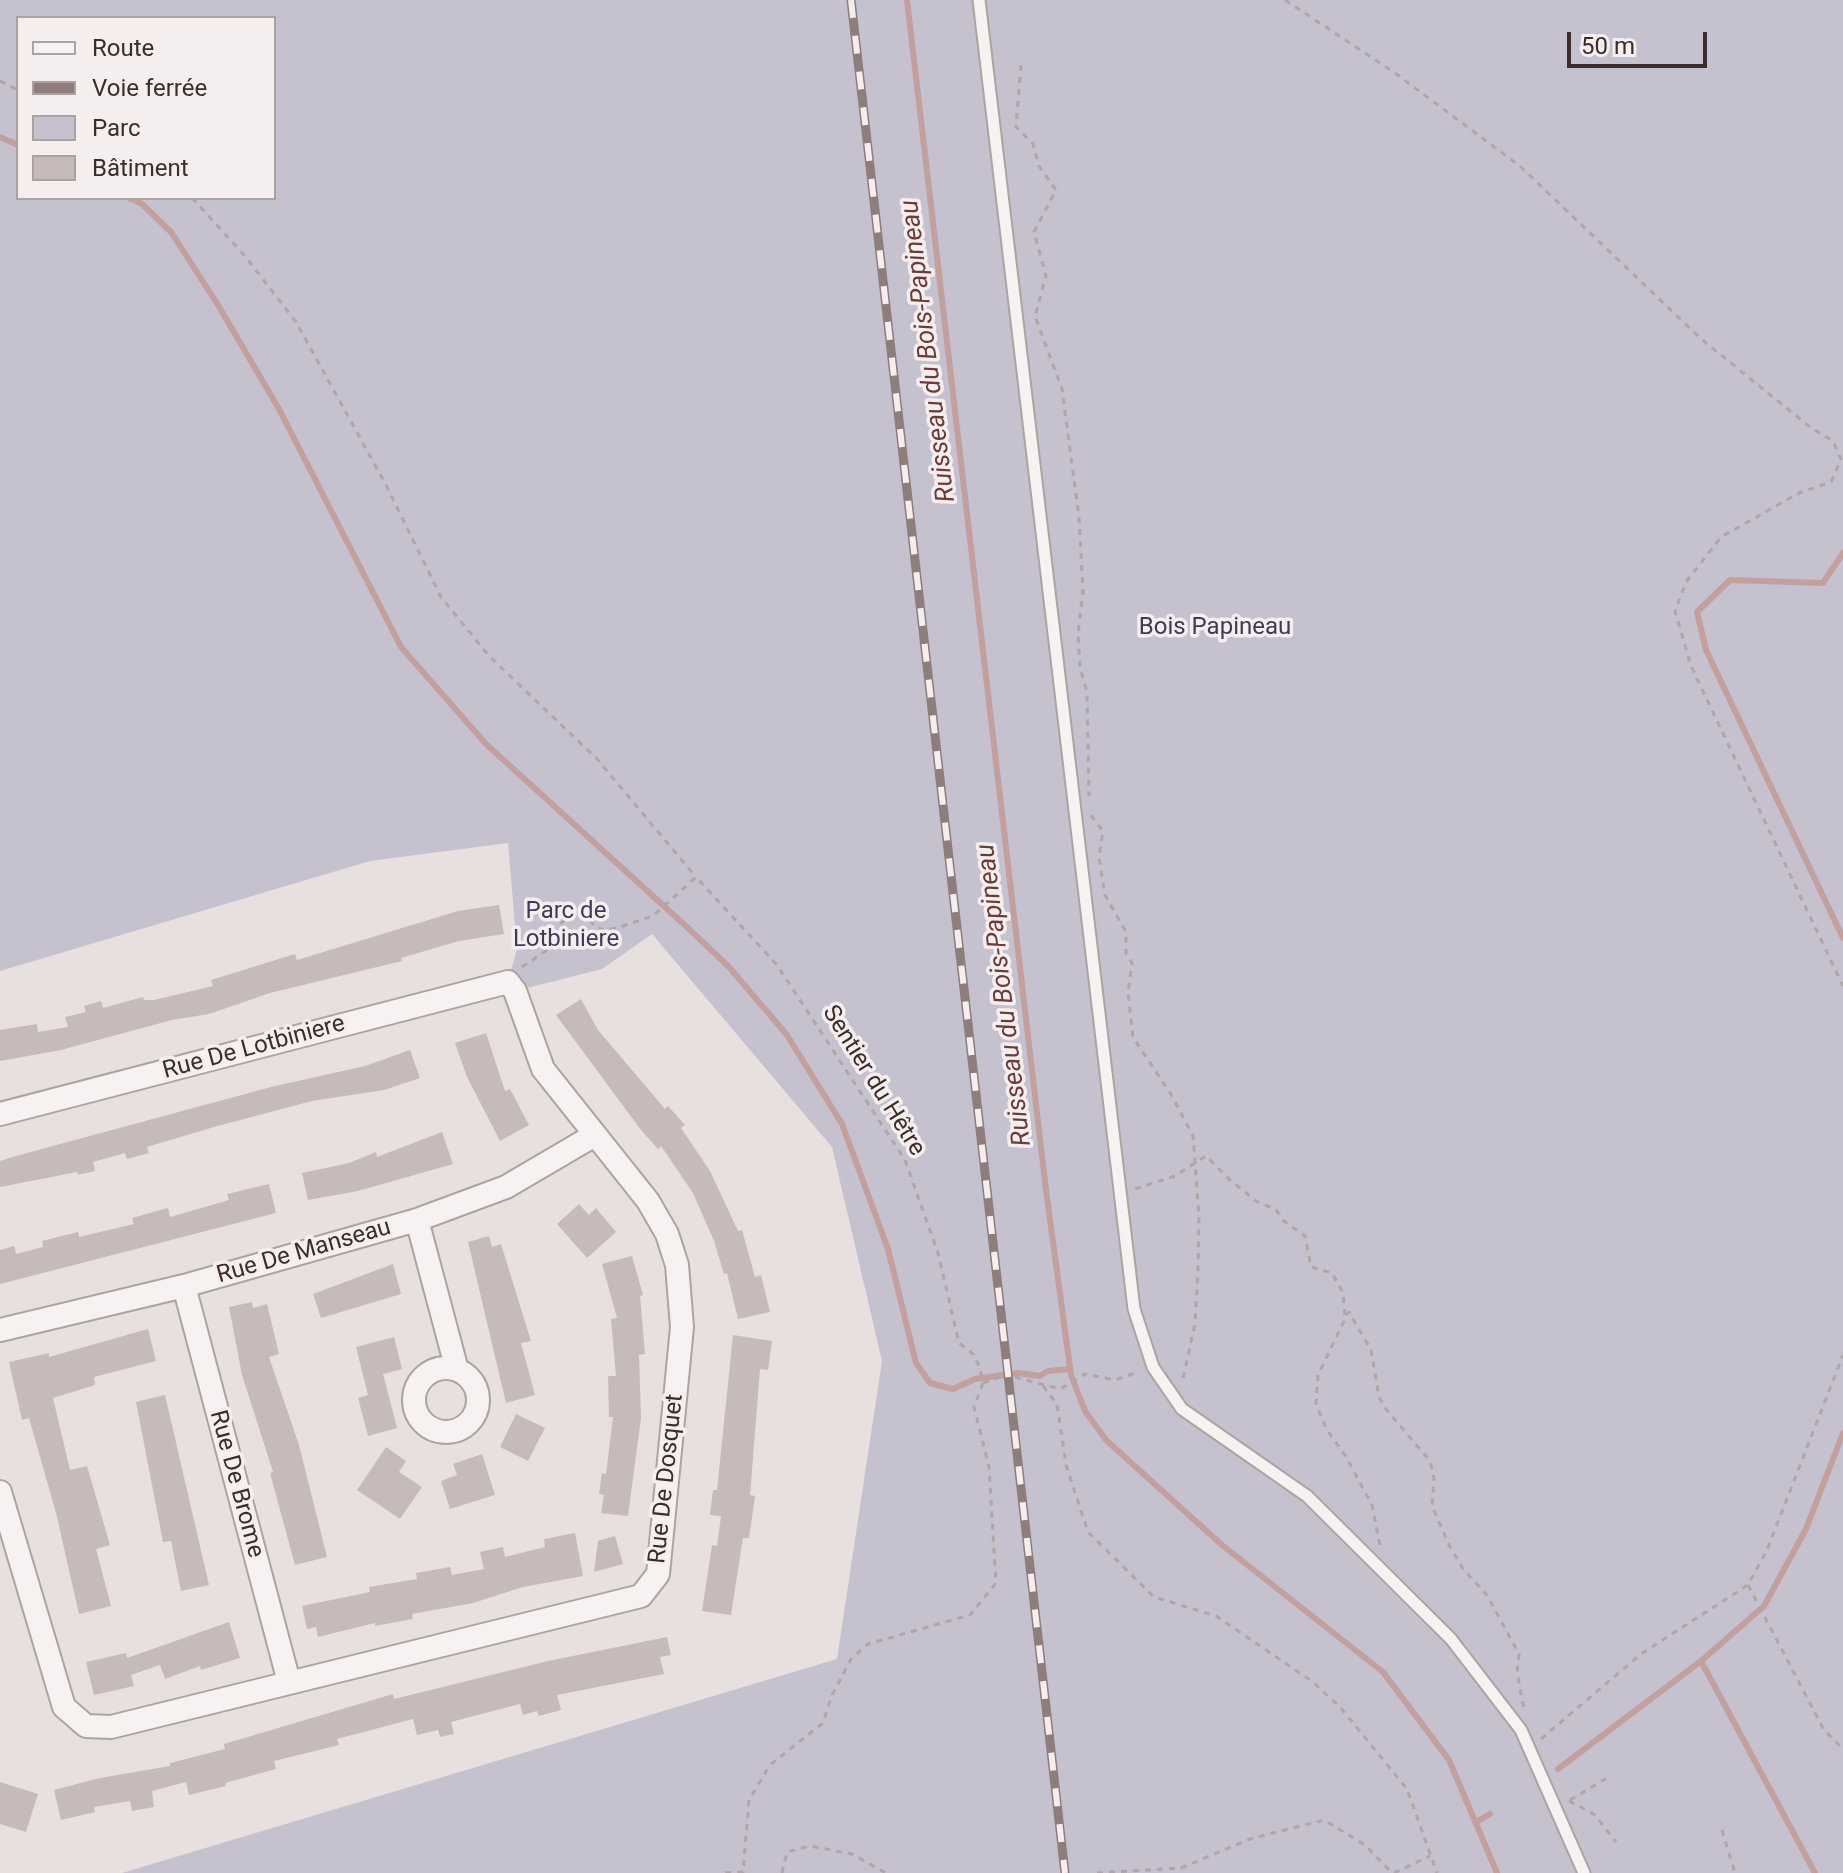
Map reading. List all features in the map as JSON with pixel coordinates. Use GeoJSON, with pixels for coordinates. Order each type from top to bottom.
{"type":"FeatureCollection","features":[{"type":"Feature","properties":{"kind":"street","name":"Rue De Lotbiniere"},"geometry":{"type":"LineString","coordinates":[[0,1114],[508,982]]}},
{"type":"Feature","properties":{"kind":"street","name":"Rue De Dosquet"},"geometry":{"type":"LineString","coordinates":[[0,1492],[64,1707],[86,1726],[111,1727],[641,1596],[658,1574],[682,1327],[677,1265],[667,1234],[648,1201],[593,1136],[543,1069],[515,991],[508,982]]}},
{"type":"Feature","properties":{"kind":"street","name":"Rue De Manseau"},"geometry":{"type":"LineString","coordinates":[[0,1330],[184,1286],[417,1220],[506,1187],[593,1136]]}},
{"type":"Feature","properties":{"kind":"street"},"geometry":{"type":"LineString","coordinates":[[417,1220],[457,1370]]}},
{"type":"Feature","properties":{"kind":"street","name":"Rue De Brome"},"geometry":{"type":"LineString","coordinates":[[184,1286],[289,1682]]}},
{"type":"Feature","properties":{"kind":"lane"},"geometry":{"type":"LineString","coordinates":[[979,0],[1134,1309],[1153,1367],[1178,1402],[1307,1496],[1451,1639],[1513,1720],[1584,1873]]}},
{"type":"Feature","properties":{"kind":"path"},"geometry":{"type":"LineString","coordinates":[[1285,0],[1395,73],[1521,167],[1700,338],[1837,443],[1841,459],[1831,482],[1799,493],[1721,537],[1686,582],[1675,611],[1691,666],[1843,986]]}},
{"type":"Feature","properties":{"kind":"path"},"geometry":{"type":"LineString","coordinates":[[1021,65],[1016,127],[1033,144],[1039,166],[1056,190],[1034,232],[1046,276],[1035,316],[1062,389],[1079,517],[1083,592],[1078,634],[1080,668],[1087,692],[1089,797]]}},
{"type":"Feature","properties":{"kind":"path","name":"Sentier du Hêtre"},"geometry":{"type":"LineString","coordinates":[[194,200],[245,256],[296,322],[386,485],[441,597],[489,656],[597,759],[696,877],[777,965],[905,1160],[938,1253],[959,1343],[973,1354],[980,1368],[983,1383],[974,1407],[989,1467],[996,1583],[970,1615],[868,1644],[851,1659],[832,1695],[823,1723],[770,1765],[749,1800],[743,1872]]}},
{"type":"Feature","properties":{"kind":"path"},"geometry":{"type":"LineString","coordinates":[[1089,812],[1103,831],[1099,858],[1105,895],[1126,932],[1126,953],[1132,963],[1128,993],[1133,1037],[1193,1136],[1199,1217],[1195,1324],[1178,1402]]}},
{"type":"Feature","properties":{"kind":"path"},"geometry":{"type":"LineString","coordinates":[[508,982],[530,960],[550,948],[560,924],[566,919],[587,914],[594,926],[604,930],[653,916],[696,877]]}},
{"type":"Feature","properties":{"kind":"path"},"geometry":{"type":"LineString","coordinates":[[1120,1193],[1175,1176],[1206,1156],[1256,1201],[1276,1210],[1284,1221],[1305,1236],[1311,1267],[1332,1273],[1343,1293],[1345,1317]]}},
{"type":"Feature","properties":{"kind":"path"},"geometry":{"type":"LineString","coordinates":[[1372,1562],[1381,1552],[1372,1505],[1345,1455],[1327,1430],[1316,1404],[1318,1375],[1349,1312],[1371,1350],[1379,1397],[1430,1461],[1434,1478],[1432,1506],[1449,1545],[1463,1569],[1487,1595],[1519,1654],[1517,1672],[1524,1709],[1513,1720]]}},
{"type":"Feature","properties":{"kind":"path"},"geometry":{"type":"LineString","coordinates":[[1529,1750],[1641,1654],[1748,1585],[1767,1550],[1843,1355]]}},
{"type":"Feature","properties":{"kind":"path"},"geometry":{"type":"LineString","coordinates":[[1015,1377],[1060,1389],[1085,1374],[1115,1380],[1153,1367]]}},
{"type":"Feature","properties":{"kind":"path"},"geometry":{"type":"LineString","coordinates":[[983,1383],[1000,1377]]}},
{"type":"Feature","properties":{"kind":"path"},"geometry":{"type":"LineString","coordinates":[[1043,1386],[1057,1404],[1066,1465],[1088,1532],[1154,1597],[1216,1616],[1313,1682],[1340,1707],[1407,1789],[1437,1873]]}},
{"type":"Feature","properties":{"kind":"path"},"geometry":{"type":"LineString","coordinates":[[1748,1585],[1806,1699],[1824,1730],[1843,1749]]}},
{"type":"Feature","properties":{"kind":"path"},"geometry":{"type":"LineString","coordinates":[[1553,1803],[1569,1801],[1607,1778]]}},
{"type":"Feature","properties":{"kind":"path"},"geometry":{"type":"LineString","coordinates":[[1569,1801],[1601,1821],[1616,1842]]}},
{"type":"Feature","properties":{"kind":"path"},"geometry":{"type":"LineString","coordinates":[[1097,1873],[1181,1868],[1250,1839],[1324,1820],[1365,1845],[1393,1873],[1430,1856]]}},
{"type":"Feature","properties":{"kind":"path"},"geometry":{"type":"LineString","coordinates":[[1722,1830],[1735,1873]]}},
{"type":"Feature","properties":{"kind":"path"},"geometry":{"type":"LineString","coordinates":[[782,1873],[787,1852],[810,1846],[852,1854],[886,1873]]}},
{"type":"Feature","properties":{"kind":"path"},"geometry":{"type":"LineString","coordinates":[[722,1873],[749,1873]]}},
{"type":"Feature","properties":{"kind":"green space","name":"Bois Papineau"},"geometry":{"type":"Polygon","coordinates":[[[0,0],[1843,0],[1843,1873],[122,1873],[837,1659],[882,1361],[832,1147],[652,934],[602,969],[515,991],[508,982],[517,949],[508,843],[370,861],[0,971],[0,0]]]}},
{"type":"Feature","properties":{"kind":"building"},"geometry":{"type":"Polygon","coordinates":[[[499,905],[504,934],[459,941],[401,958],[402,961],[270,993],[209,1014],[172,1020],[61,1050],[0,1061],[0,1030],[37,1024],[38,1032],[68,1027],[65,1017],[86,1012],[84,1006],[101,1001],[103,1008],[143,997],[144,1000],[154,1000],[213,986],[211,980],[295,954],[297,960],[458,911],[499,905]]]}},
{"type":"Feature","properties":{"kind":"building"},"geometry":{"type":"Polygon","coordinates":[[[581,999],[598,1030],[665,1109],[668,1106],[685,1125],[681,1128],[710,1171],[738,1231],[742,1230],[755,1277],[761,1275],[770,1312],[738,1319],[727,1273],[724,1274],[714,1241],[693,1193],[661,1146],[658,1149],[641,1130],[556,1015],[581,999]]]}},
{"type":"Feature","properties":{"kind":"building"},"geometry":{"type":"Polygon","coordinates":[[[486,1033],[505,1091],[510,1089],[529,1125],[500,1141],[467,1077],[455,1043],[486,1033]]]}},
{"type":"Feature","properties":{"kind":"building"},"geometry":{"type":"Polygon","coordinates":[[[410,1050],[420,1078],[384,1090],[312,1101],[214,1127],[147,1147],[149,1153],[127,1159],[125,1153],[93,1162],[95,1171],[0,1187],[0,1161],[271,1087],[365,1066],[410,1050]]]}},
{"type":"Feature","properties":{"kind":"building"},"geometry":{"type":"Polygon","coordinates":[[[442,1132],[453,1164],[358,1191],[308,1200],[302,1173],[349,1163],[376,1152],[377,1157],[442,1132]]]}},
{"type":"Feature","properties":{"kind":"building"},"geometry":{"type":"Polygon","coordinates":[[[269,1184],[276,1213],[0,1284],[0,1250],[14,1246],[16,1254],[43,1247],[42,1241],[78,1232],[79,1237],[134,1224],[132,1218],[168,1208],[170,1217],[229,1200],[227,1194],[269,1184]]]}},
{"type":"Feature","properties":{"kind":"building"},"geometry":{"type":"Polygon","coordinates":[[[579,1204],[589,1215],[596,1208],[616,1232],[587,1258],[557,1224],[579,1204]]]}},
{"type":"Feature","properties":{"kind":"building"},"geometry":{"type":"Polygon","coordinates":[[[489,1236],[492,1247],[501,1244],[531,1341],[521,1343],[535,1395],[506,1403],[468,1242],[489,1236]]]}},
{"type":"Feature","properties":{"kind":"building"},"geometry":{"type":"Polygon","coordinates":[[[632,1256],[643,1295],[640,1296],[645,1354],[639,1355],[641,1418],[628,1516],[601,1513],[604,1495],[599,1494],[602,1473],[606,1474],[613,1417],[609,1417],[608,1376],[616,1376],[611,1319],[617,1318],[602,1264],[632,1256]]]}},
{"type":"Feature","properties":{"kind":"building"},"geometry":{"type":"Polygon","coordinates":[[[393,1264],[401,1294],[321,1318],[313,1294],[393,1264]]]}},
{"type":"Feature","properties":{"kind":"building"},"geometry":{"type":"Polygon","coordinates":[[[252,1302],[253,1308],[267,1304],[279,1354],[269,1357],[299,1445],[327,1557],[295,1565],[270,1473],[273,1472],[242,1375],[229,1307],[252,1302]]]}},
{"type":"Feature","properties":{"kind":"building"},"geometry":{"type":"Polygon","coordinates":[[[148,1329],[156,1361],[94,1377],[95,1385],[53,1398],[70,1470],[87,1466],[110,1545],[96,1549],[111,1606],[79,1614],[56,1513],[29,1418],[22,1420],[9,1362],[49,1353],[49,1357],[148,1329]]]}},
{"type":"Feature","properties":{"kind":"building"},"geometry":{"type":"Polygon","coordinates":[[[733,1335],[772,1341],[768,1370],[760,1369],[750,1495],[755,1496],[749,1538],[743,1538],[731,1615],[702,1611],[712,1545],[717,1546],[721,1516],[710,1515],[713,1490],[717,1490],[733,1335]]]}},
{"type":"Feature","properties":{"kind":"building"},"geometry":{"type":"Polygon","coordinates":[[[394,1337],[402,1369],[383,1374],[397,1428],[368,1436],[358,1398],[368,1395],[356,1347],[394,1337]]]}},
{"type":"Feature","properties":{"kind":"building"},"geometry":{"type":"Polygon","coordinates":[[[165,1395],[209,1585],[181,1591],[171,1541],[163,1542],[136,1402],[165,1395]]]}},
{"type":"Feature","properties":{"kind":"building"},"geometry":{"type":"Polygon","coordinates":[[[516,1414],[545,1428],[528,1461],[500,1447],[516,1414]]]}},
{"type":"Feature","properties":{"kind":"building"},"geometry":{"type":"Polygon","coordinates":[[[386,1447],[406,1461],[399,1472],[422,1487],[400,1519],[357,1490],[386,1447]]]}},
{"type":"Feature","properties":{"kind":"building"},"geometry":{"type":"Polygon","coordinates":[[[482,1454],[495,1495],[450,1509],[441,1481],[457,1475],[453,1464],[482,1454]]]}},
{"type":"Feature","properties":{"kind":"building"},"geometry":{"type":"Polygon","coordinates":[[[575,1533],[583,1576],[523,1587],[473,1603],[412,1614],[413,1619],[375,1626],[375,1623],[318,1637],[316,1627],[307,1629],[302,1606],[370,1592],[369,1587],[417,1579],[416,1573],[450,1567],[452,1575],[484,1569],[480,1552],[503,1547],[505,1557],[545,1547],[544,1539],[575,1533]]]}},
{"type":"Feature","properties":{"kind":"building"},"geometry":{"type":"Polygon","coordinates":[[[615,1536],[623,1564],[594,1572],[598,1541],[615,1536]]]}},
{"type":"Feature","properties":{"kind":"building"},"geometry":{"type":"Polygon","coordinates":[[[229,1622],[240,1658],[201,1670],[200,1666],[165,1679],[160,1665],[131,1675],[134,1686],[94,1695],[86,1662],[126,1653],[127,1658],[229,1622]]]}},
{"type":"Feature","properties":{"kind":"building"},"geometry":{"type":"Polygon","coordinates":[[[667,1637],[671,1655],[660,1657],[664,1674],[557,1695],[561,1710],[539,1716],[537,1711],[523,1715],[520,1704],[451,1722],[454,1734],[440,1737],[438,1730],[417,1735],[413,1719],[337,1739],[339,1745],[274,1761],[276,1769],[225,1783],[226,1786],[189,1795],[186,1782],[152,1791],[154,1807],[132,1811],[130,1801],[94,1807],[95,1812],[61,1820],[54,1790],[100,1778],[170,1766],[170,1763],[225,1749],[224,1744],[393,1694],[394,1699],[548,1661],[667,1637]]]}},
{"type":"Feature","properties":{"kind":"building"},"geometry":{"type":"Polygon","coordinates":[[[0,1782],[38,1794],[26,1832],[0,1824],[0,1782]]]}},
{"type":"Feature","properties":{"kind":"waterway","name":"Ruisseau du Bois-Papineau"},"geometry":{"type":"LineString","coordinates":[[907,0],[1046,1190],[1071,1375],[1085,1411],[1106,1440],[1222,1545],[1383,1672],[1449,1760],[1497,1873]]}},
{"type":"Feature","properties":{"kind":"waterway"},"geometry":{"type":"LineString","coordinates":[[0,137],[16,144]]}},
{"type":"Feature","properties":{"kind":"waterway"},"geometry":{"type":"LineString","coordinates":[[133,200],[142,204],[171,232],[218,305],[279,409],[401,647],[486,744],[729,967],[787,1035],[842,1124],[888,1249],[916,1363],[930,1383],[953,1389],[975,1379],[1018,1373],[1040,1376],[1048,1371],[1070,1369]]}},
{"type":"Feature","properties":{"kind":"waterway"},"geometry":{"type":"LineString","coordinates":[[1843,553],[1823,583],[1730,580],[1697,612],[1706,650],[1843,938]]}},
{"type":"Feature","properties":{"kind":"waterway"},"geometry":{"type":"LineString","coordinates":[[1558,1769],[1701,1661],[1764,1606],[1806,1529],[1843,1433]]}},
{"type":"Feature","properties":{"kind":"waterway"},"geometry":{"type":"LineString","coordinates":[[1701,1661],[1815,1873]]}},
{"type":"Feature","properties":{"kind":"waterway"},"geometry":{"type":"LineString","coordinates":[[1476,1822],[1490,1814]]}},
{"type":"Feature","properties":{"kind":"railway"},"geometry":{"type":"LineString","coordinates":[[851,0],[1065,1873]]}},
{"type":"Feature","properties":{"kind":"park label","name":"Parc de Lotbiniere"},"geometry":{"type":"Point","coordinates":[566,926]}}]}
